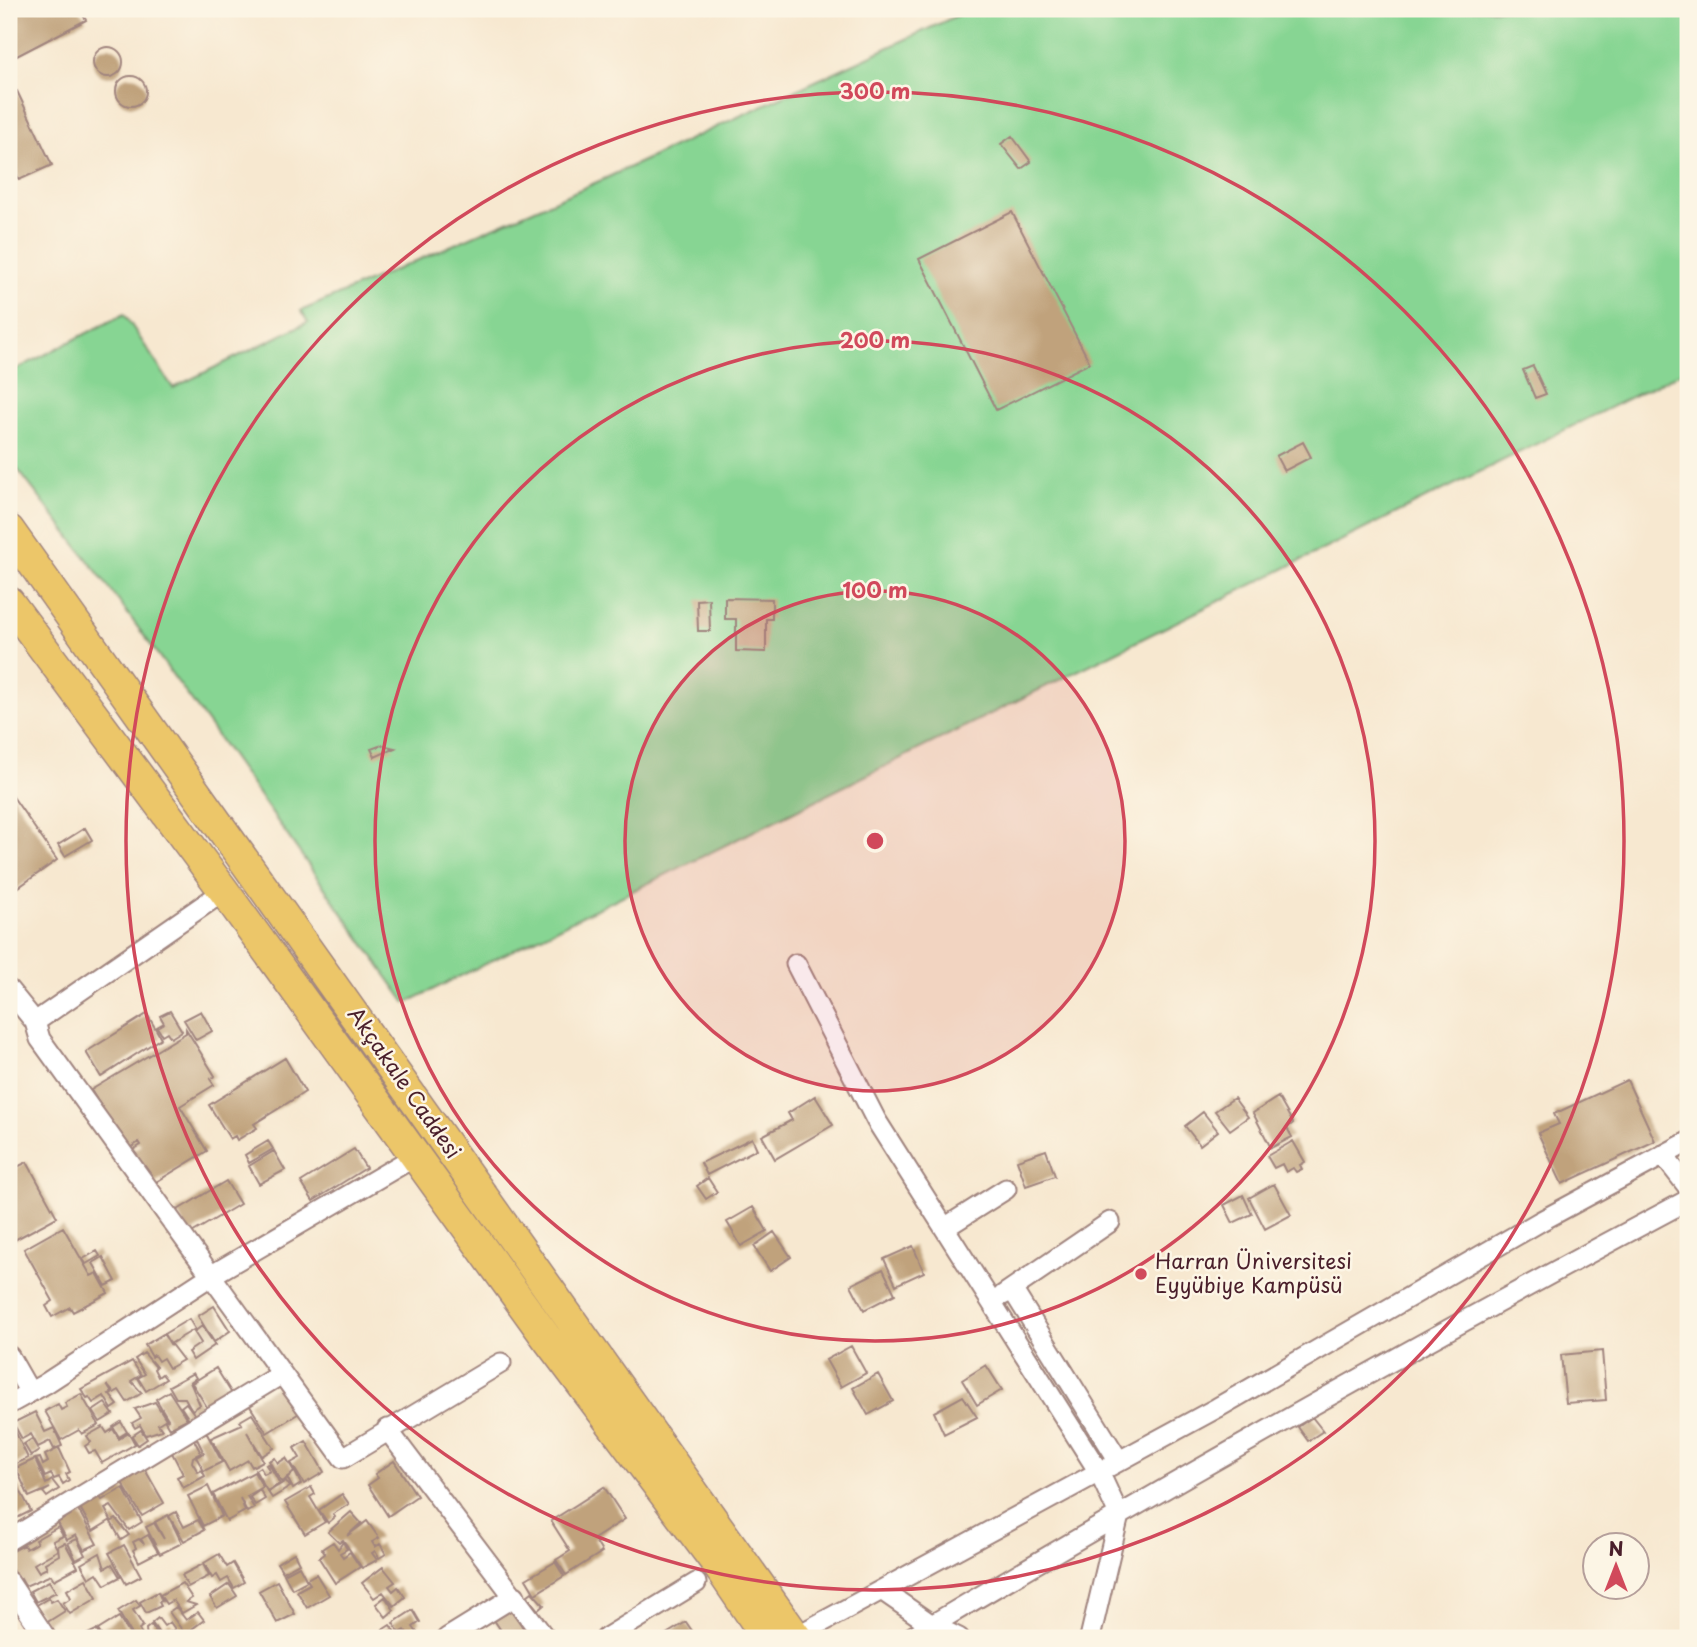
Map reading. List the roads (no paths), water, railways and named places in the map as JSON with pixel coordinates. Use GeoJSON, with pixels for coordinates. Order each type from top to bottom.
{"type":"FeatureCollection","features":[{"type":"Feature","properties":{"kind":"main road","name":"Akçakale Caddesi"},"geometry":{"type":"LineString","coordinates":[[9,530],[788,1638]]}},
{"type":"Feature","properties":{"kind":"main road","name":"Akçakale Caddesi"},"geometry":{"type":"LineString","coordinates":[[9,602],[224,891],[414,1157],[715,1560],[788,1638]]}},
{"type":"Feature","properties":{"kind":"street"},"geometry":{"type":"LineString","coordinates":[[35,1022],[224,891]]}},
{"type":"Feature","properties":{"kind":"street"},"geometry":{"type":"LineString","coordinates":[[796,964],[876,1119],[1099,1472],[1119,1515],[1090,1638]]}},
{"type":"Feature","properties":{"kind":"street"},"geometry":{"type":"LineString","coordinates":[[9,990],[35,1022],[40,1040],[343,1458],[387,1429],[501,1363]]}},
{"type":"Feature","properties":{"kind":"street"},"geometry":{"type":"LineString","coordinates":[[788,1638],[883,1591],[1217,1408],[1529,1228],[1688,1142]]}},
{"type":"Feature","properties":{"kind":"street"},"geometry":{"type":"LineString","coordinates":[[1663,1155],[1688,1187]]}},
{"type":"Feature","properties":{"kind":"street"},"geometry":{"type":"LineString","coordinates":[[9,1404],[45,1384],[212,1275],[414,1157]]}},
{"type":"Feature","properties":{"kind":"street"},"geometry":{"type":"LineString","coordinates":[[946,1227],[1006,1189]]}},
{"type":"Feature","properties":{"kind":"street"},"geometry":{"type":"LineString","coordinates":[[910,1638],[1119,1515],[1481,1310],[1688,1200]]}},
{"type":"Feature","properties":{"kind":"street"},"geometry":{"type":"LineString","coordinates":[[994,1302],[1110,1222]]}},
{"type":"Feature","properties":{"kind":"street"},"geometry":{"type":"LineString","coordinates":[[1012,1289],[1119,1461]]}},
{"type":"Feature","properties":{"kind":"street"},"geometry":{"type":"LineString","coordinates":[[9,1356],[29,1391]]}},
{"type":"Feature","properties":{"kind":"street"},"geometry":{"type":"LineString","coordinates":[[9,1540],[282,1374]]}},
{"type":"Feature","properties":{"kind":"street"},"geometry":{"type":"LineString","coordinates":[[387,1429],[545,1638]]}},
{"type":"Feature","properties":{"kind":"street"},"geometry":{"type":"LineString","coordinates":[[9,1582],[47,1638]]}},
{"type":"Feature","properties":{"kind":"street"},"geometry":{"type":"LineString","coordinates":[[606,1638],[696,1583]]}},
{"type":"Feature","properties":{"kind":"street"},"geometry":{"type":"LineString","coordinates":[[883,1591],[932,1625],[959,1638]]}},
{"type":"Feature","properties":{"kind":"street"},"geometry":{"type":"LineString","coordinates":[[447,1638],[515,1595]]}},
{"type":"Feature","properties":{"kind":"place","name":"Harran Üniversitesi Eyyübiye Kampüsü"},"geometry":{"type":"Point","coordinates":[1141,1274]}}]}
